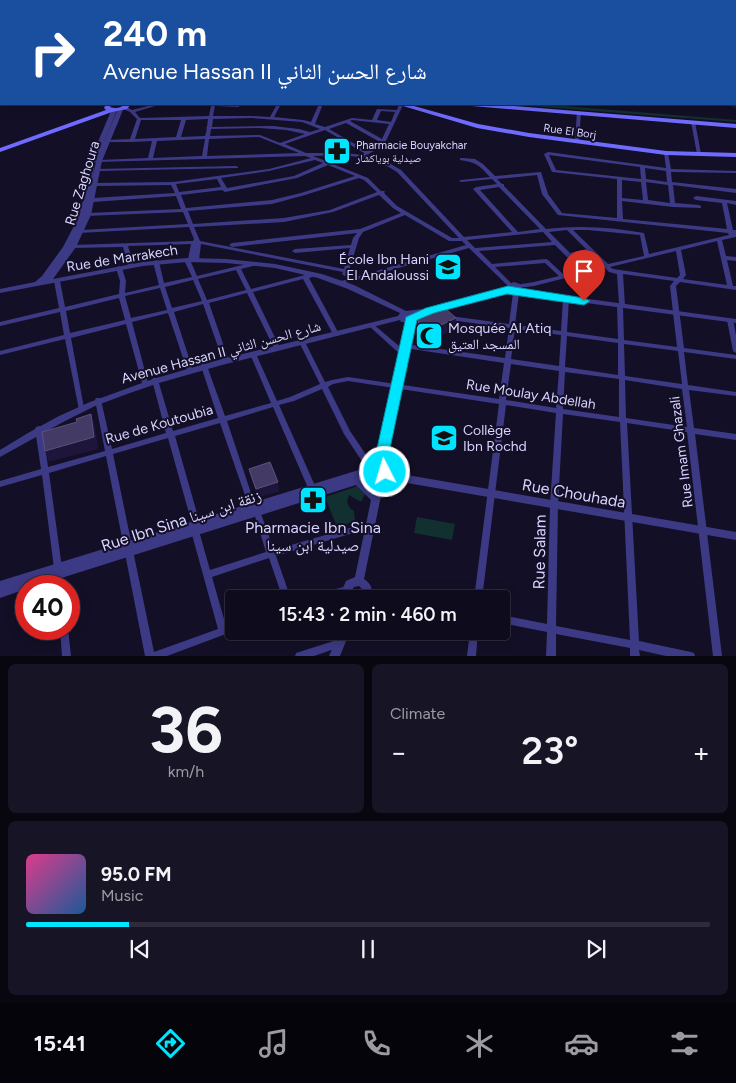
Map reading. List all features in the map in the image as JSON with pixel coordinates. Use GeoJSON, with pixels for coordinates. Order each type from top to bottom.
{"type":"FeatureCollection","features":[{"type":"Feature","properties":{"kind":"main road"},"geometry":{"type":"LineString","coordinates":[[485,105],[736,126]]}},
{"type":"Feature","properties":{"kind":"main road","name":"Rue El Borj"},"geometry":{"type":"LineString","coordinates":[[402,106],[477,126],[577,142],[666,153],[736,155]]}},
{"type":"Feature","properties":{"kind":"main road"},"geometry":{"type":"LineString","coordinates":[[0,150],[5,145],[120,107]]}},
{"type":"Feature","properties":{"kind":"street"},"geometry":{"type":"LineString","coordinates":[[120,107],[147,105]]}},
{"type":"Feature","properties":{"kind":"street"},"geometry":{"type":"LineString","coordinates":[[198,105],[236,105],[260,136]]}},
{"type":"Feature","properties":{"kind":"street"},"geometry":{"type":"LineString","coordinates":[[272,118],[278,105]]}},
{"type":"Feature","properties":{"kind":"street"},"geometry":{"type":"LineString","coordinates":[[313,123],[321,105]]}},
{"type":"Feature","properties":{"kind":"street"},"geometry":{"type":"LineString","coordinates":[[204,157],[213,106]]}},
{"type":"Feature","properties":{"kind":"street"},"geometry":{"type":"LineString","coordinates":[[374,121],[379,110],[402,106]]}},
{"type":"Feature","properties":{"kind":"street"},"geometry":{"type":"LineString","coordinates":[[100,161],[303,154],[365,154],[381,146],[402,106]]}},
{"type":"Feature","properties":{"kind":"street"},"geometry":{"type":"LineString","coordinates":[[120,107],[139,119],[246,117],[313,123],[326,129],[365,154],[385,162],[399,171],[464,240],[515,289],[566,299],[733,321],[736,351]]}},
{"type":"Feature","properties":{"kind":"street","name":"Rue Zaghoura"},"geometry":{"type":"LineString","coordinates":[[41,283],[50,280],[81,232],[93,200],[97,170],[120,107]]}},
{"type":"Feature","properties":{"kind":"street","name":"Rue Zaghoura"},"geometry":{"type":"LineString","coordinates":[[41,283],[66,247],[79,222],[86,200],[92,163],[120,107]]}},
{"type":"Feature","properties":{"kind":"street"},"geometry":{"type":"LineString","coordinates":[[577,142],[579,112]]}},
{"type":"Feature","properties":{"kind":"street"},"geometry":{"type":"LineString","coordinates":[[178,139],[184,118]]}},
{"type":"Feature","properties":{"kind":"street"},"geometry":{"type":"LineString","coordinates":[[132,141],[139,119]]}},
{"type":"Feature","properties":{"kind":"street"},"geometry":{"type":"LineString","coordinates":[[281,144],[355,119],[391,124]]}},
{"type":"Feature","properties":{"kind":"street"},"geometry":{"type":"LineString","coordinates":[[346,121],[383,142]]}},
{"type":"Feature","properties":{"kind":"street"},"geometry":{"type":"LineString","coordinates":[[694,122],[699,154]]}},
{"type":"Feature","properties":{"kind":"street"},"geometry":{"type":"LineString","coordinates":[[208,128],[292,129],[311,134]]}},
{"type":"Feature","properties":{"kind":"street"},"geometry":{"type":"LineString","coordinates":[[107,141],[260,136],[360,176],[382,192],[392,205],[448,239],[464,240],[568,228],[588,228],[642,234]]}},
{"type":"Feature","properties":{"kind":"street"},"geometry":{"type":"LineString","coordinates":[[150,159],[155,140]]}},
{"type":"Feature","properties":{"kind":"street"},"geometry":{"type":"LineString","coordinates":[[666,153],[673,205]]}},
{"type":"Feature","properties":{"kind":"street"},"geometry":{"type":"LineString","coordinates":[[736,172],[668,170],[546,154],[555,171],[736,190]]}},
{"type":"Feature","properties":{"kind":"street"},"geometry":{"type":"LineString","coordinates":[[274,155],[276,168]]}},
{"type":"Feature","properties":{"kind":"street"},"geometry":{"type":"LineString","coordinates":[[212,167],[213,157]]}},
{"type":"Feature","properties":{"kind":"street"},"geometry":{"type":"LineString","coordinates":[[138,169],[141,159]]}},
{"type":"Feature","properties":{"kind":"street"},"geometry":{"type":"LineString","coordinates":[[95,184],[173,183],[219,178],[269,170],[314,159]]}},
{"type":"Feature","properties":{"kind":"street"},"geometry":{"type":"LineString","coordinates":[[462,159],[478,162],[585,272]]}},
{"type":"Feature","properties":{"kind":"street"},"geometry":{"type":"LineString","coordinates":[[93,200],[178,194],[222,188],[225,190],[295,177],[326,164]]}},
{"type":"Feature","properties":{"kind":"street"},"geometry":{"type":"LineString","coordinates":[[287,166],[295,177]]}},
{"type":"Feature","properties":{"kind":"street"},"geometry":{"type":"LineString","coordinates":[[642,166],[646,202]]}},
{"type":"Feature","properties":{"kind":"street"},"geometry":{"type":"LineString","coordinates":[[97,170],[236,167]]}},
{"type":"Feature","properties":{"kind":"street"},"geometry":{"type":"LineString","coordinates":[[269,170],[275,182]]}},
{"type":"Feature","properties":{"kind":"street"},"geometry":{"type":"LineString","coordinates":[[461,181],[539,173],[545,194],[560,214],[641,221],[734,233]]}},
{"type":"Feature","properties":{"kind":"street"},"geometry":{"type":"LineString","coordinates":[[88,215],[185,210],[288,198],[360,176]]}},
{"type":"Feature","properties":{"kind":"street"},"geometry":{"type":"LineString","coordinates":[[219,178],[222,188]]}},
{"type":"Feature","properties":{"kind":"street"},"geometry":{"type":"LineString","coordinates":[[618,178],[620,219]]}},
{"type":"Feature","properties":{"kind":"street"},"geometry":{"type":"LineString","coordinates":[[173,183],[197,241],[191,260],[226,361]]}},
{"type":"Feature","properties":{"kind":"street"},"geometry":{"type":"LineString","coordinates":[[502,185],[476,189],[517,234]]}},
{"type":"Feature","properties":{"kind":"street"},"geometry":{"type":"LineString","coordinates":[[620,200],[673,205],[699,210],[695,187]]}},
{"type":"Feature","properties":{"kind":"street"},"geometry":{"type":"LineString","coordinates":[[81,232],[266,222],[320,214],[382,192]]}},
{"type":"Feature","properties":{"kind":"street"},"geometry":{"type":"LineString","coordinates":[[696,198],[736,203]]}},
{"type":"Feature","properties":{"kind":"street"},"geometry":{"type":"LineString","coordinates":[[724,201],[734,233]]}},
{"type":"Feature","properties":{"kind":"street"},"geometry":{"type":"LineString","coordinates":[[227,246],[361,231],[406,213]]}},
{"type":"Feature","properties":{"kind":"street"},"geometry":{"type":"LineString","coordinates":[[641,221],[647,257]]}},
{"type":"Feature","properties":{"kind":"street"},"geometry":{"type":"LineString","coordinates":[[568,228],[609,270],[677,281],[733,287],[719,239]]}},
{"type":"Feature","properties":{"kind":"street"},"geometry":{"type":"LineString","coordinates":[[339,282],[346,271],[356,238],[361,231]]}},
{"type":"Feature","properties":{"kind":"street"},"geometry":{"type":"LineString","coordinates":[[515,289],[719,239],[734,233]]}},
{"type":"Feature","properties":{"kind":"street"},"geometry":{"type":"LineString","coordinates":[[73,247],[197,241],[346,271]]}},
{"type":"Feature","properties":{"kind":"street"},"geometry":{"type":"LineString","coordinates":[[339,282],[472,248],[556,243]]}},
{"type":"Feature","properties":{"kind":"street"},"geometry":{"type":"LineString","coordinates":[[125,245],[131,266]]}},
{"type":"Feature","properties":{"kind":"street"},"geometry":{"type":"LineString","coordinates":[[295,251],[354,246]]}},
{"type":"Feature","properties":{"kind":"street","name":"Rue Imam Ghazali"},"geometry":{"type":"LineString","coordinates":[[678,249],[682,275],[673,286],[718,656]]}},
{"type":"Feature","properties":{"kind":"street"},"geometry":{"type":"LineString","coordinates":[[568,254],[590,250]]}},
{"type":"Feature","properties":{"kind":"street"},"geometry":{"type":"LineString","coordinates":[[724,258],[736,260]]}},
{"type":"Feature","properties":{"kind":"street","name":"Rue de Marrakech"},"geometry":{"type":"LineString","coordinates":[[0,291],[131,266],[191,260],[256,264],[314,275],[339,282],[410,316]]}},
{"type":"Feature","properties":{"kind":"street"},"geometry":{"type":"LineString","coordinates":[[491,266],[545,261],[562,277]]}},
{"type":"Feature","properties":{"kind":"street"},"geometry":{"type":"LineString","coordinates":[[156,262],[190,370]]}},
{"type":"Feature","properties":{"kind":"street"},"geometry":{"type":"LineString","coordinates":[[0,324],[256,264]]}},
{"type":"Feature","properties":{"kind":"street"},"geometry":{"type":"LineString","coordinates":[[119,268],[123,281],[122,296],[145,383]]}},
{"type":"Feature","properties":{"kind":"street"},"geometry":{"type":"LineString","coordinates":[[238,268],[277,348]]}},
{"type":"Feature","properties":{"kind":"street"},"geometry":{"type":"LineString","coordinates":[[620,273],[623,420],[635,656]]}},
{"type":"Feature","properties":{"kind":"street"},"geometry":{"type":"LineString","coordinates":[[0,353],[314,275]]}},
{"type":"Feature","properties":{"kind":"street"},"geometry":{"type":"LineString","coordinates":[[306,277],[336,334]]}},
{"type":"Feature","properties":{"kind":"street"},"geometry":{"type":"LineString","coordinates":[[57,281],[81,408]]}},
{"type":"Feature","properties":{"kind":"street","name":"Rue de Marrakech"},"geometry":{"type":"LineString","coordinates":[[0,295],[41,283]]}},
{"type":"Feature","properties":{"kind":"street"},"geometry":{"type":"LineString","coordinates":[[535,284],[536,294]]}},
{"type":"Feature","properties":{"kind":"street"},"geometry":{"type":"LineString","coordinates":[[479,590],[515,289]]}},
{"type":"Feature","properties":{"kind":"street","name":"Avenue Hassan II شارع الحسن الثاني"},"geometry":{"type":"LineString","coordinates":[[0,454],[39,429],[81,408],[154,380],[515,289]]}},
{"type":"Feature","properties":{"kind":"street","name":"Rue Salam"},"geometry":{"type":"LineString","coordinates":[[551,656],[554,505],[561,411],[566,299]]}},
{"type":"Feature","properties":{"kind":"street","name":"Avenue Hassan II شارع الحسن الثاني"},"geometry":{"type":"LineString","coordinates":[[410,316],[430,310]]}},
{"type":"Feature","properties":{"kind":"street"},"geometry":{"type":"LineString","coordinates":[[360,581],[376,496],[376,472],[382,453],[410,316],[437,316]]}},
{"type":"Feature","properties":{"kind":"street"},"geometry":{"type":"LineString","coordinates":[[446,317],[736,357]]}},
{"type":"Feature","properties":{"kind":"street"},"geometry":{"type":"LineString","coordinates":[[371,325],[404,349],[506,361],[736,394]]}},
{"type":"Feature","properties":{"kind":"street"},"geometry":{"type":"LineString","coordinates":[[302,342],[347,432],[376,472]]}},
{"type":"Feature","properties":{"kind":"street"},"geometry":{"type":"LineString","coordinates":[[253,354],[312,488]]}},
{"type":"Feature","properties":{"kind":"street"},"geometry":{"type":"LineString","coordinates":[[204,366],[284,590]]}},
{"type":"Feature","properties":{"kind":"street","name":"Rue Moulay Abdellah"},"geometry":{"type":"LineString","coordinates":[[324,386],[348,379],[736,437]]}},
{"type":"Feature","properties":{"kind":"street"},"geometry":{"type":"LineString","coordinates":[[98,400],[152,656],[223,631],[154,380]]}},
{"type":"Feature","properties":{"kind":"street","name":"Rue de Koutoubia"},"geometry":{"type":"LineString","coordinates":[[0,484],[275,404],[304,395],[324,386]]}},
{"type":"Feature","properties":{"kind":"street"},"geometry":{"type":"LineString","coordinates":[[39,429],[57,575]]}},
{"type":"Feature","properties":{"kind":"street","name":"Rue Chouhada"},"geometry":{"type":"LineString","coordinates":[[376,472],[407,480],[736,536]]}},
{"type":"Feature","properties":{"kind":"street","name":"Rue Ibn Sina زنقة ابن سينا"},"geometry":{"type":"LineString","coordinates":[[255,509],[358,481],[376,472]]}},
{"type":"Feature","properties":{"kind":"street","name":"Rue Ibn Sina زنقة ابن سينا"},"geometry":{"type":"LineString","coordinates":[[0,593],[57,572],[255,509],[312,488],[376,472]]}},
{"type":"Feature","properties":{"kind":"street"},"geometry":{"type":"LineString","coordinates":[[358,481],[376,496]]}},
{"type":"Feature","properties":{"kind":"street"},"geometry":{"type":"LineString","coordinates":[[208,575],[270,554],[370,525]]}},
{"type":"Feature","properties":{"kind":"street","name":"Rue Ibn Sina زنقة ابن سينا"},"geometry":{"type":"LineString","coordinates":[[0,586],[57,572]]}},
{"type":"Feature","properties":{"kind":"street"},"geometry":{"type":"LineString","coordinates":[[350,590],[350,584],[360,581]]}},
{"type":"Feature","properties":{"kind":"street"},"geometry":{"type":"LineString","coordinates":[[360,581],[365,585],[364,590]]}},
{"type":"Feature","properties":{"kind":"street"},"geometry":{"type":"LineString","coordinates":[[510,621],[691,656]]}},
{"type":"Feature","properties":{"kind":"street"},"geometry":{"type":"LineString","coordinates":[[66,640],[68,656]]}},
{"type":"Feature","properties":{"kind":"street"},"geometry":{"type":"LineString","coordinates":[[334,656],[341,640]]}},
{"type":"Feature","properties":{"kind":"street"},"geometry":{"type":"LineString","coordinates":[[471,656],[473,640]]}},
{"type":"Feature","properties":{"kind":"street"},"geometry":{"type":"LineString","coordinates":[[299,656],[340,643]]}},
{"type":"Feature","properties":{"kind":"green space"},"geometry":{"type":"Polygon","coordinates":[[[518,105],[551,105],[736,120],[736,122],[518,105]]]}},
{"type":"Feature","properties":{"kind":"green space"},"geometry":{"type":"Polygon","coordinates":[[[361,485],[366,492],[361,502],[349,495],[347,502],[354,511],[355,521],[337,527],[325,497],[361,485]]]}},
{"type":"Feature","properties":{"kind":"green space"},"geometry":{"type":"Polygon","coordinates":[[[417,517],[455,524],[452,540],[414,533],[417,517]]]}},
{"type":"Feature","properties":{"kind":"building"},"geometry":{"type":"Polygon","coordinates":[[[438,309],[447,310],[456,318],[426,332],[418,331],[419,317],[438,309]]]}},
{"type":"Feature","properties":{"kind":"building"},"geometry":{"type":"Polygon","coordinates":[[[91,414],[94,437],[45,451],[42,432],[77,422],[76,419],[91,414]]]}},
{"type":"Feature","properties":{"kind":"building"},"geometry":{"type":"Polygon","coordinates":[[[270,462],[278,482],[256,489],[249,469],[270,462]]]}},
{"type":"Feature","properties":{"kind":"place","name":"Pharmacie Bouyakchar صيدلية بوياكشار"},"geometry":{"type":"Point","coordinates":[337,151]}},
{"type":"Feature","properties":{"kind":"place","name":"École Ibn Hani El Andaloussi"},"geometry":{"type":"Point","coordinates":[448,267]}},
{"type":"Feature","properties":{"kind":"place","name":"Mosquée Al Atiq المسجد العتيق"},"geometry":{"type":"Point","coordinates":[429,336]}},
{"type":"Feature","properties":{"kind":"place","name":"Collège Ibn Rochd"},"geometry":{"type":"Point","coordinates":[444,438]}},
{"type":"Feature","properties":{"kind":"place","name":"Pharmacie Ibn Sina صيدلية ابن سينا"},"geometry":{"type":"Point","coordinates":[313,500]}},
{"type":"Feature","properties":{"kind":"route"},"geometry":{"type":"LineString","coordinates":[[385,472],[382,466],[382,453],[410,320],[413,317],[430,310],[508,290],[510,292],[584,301]]}}]}
